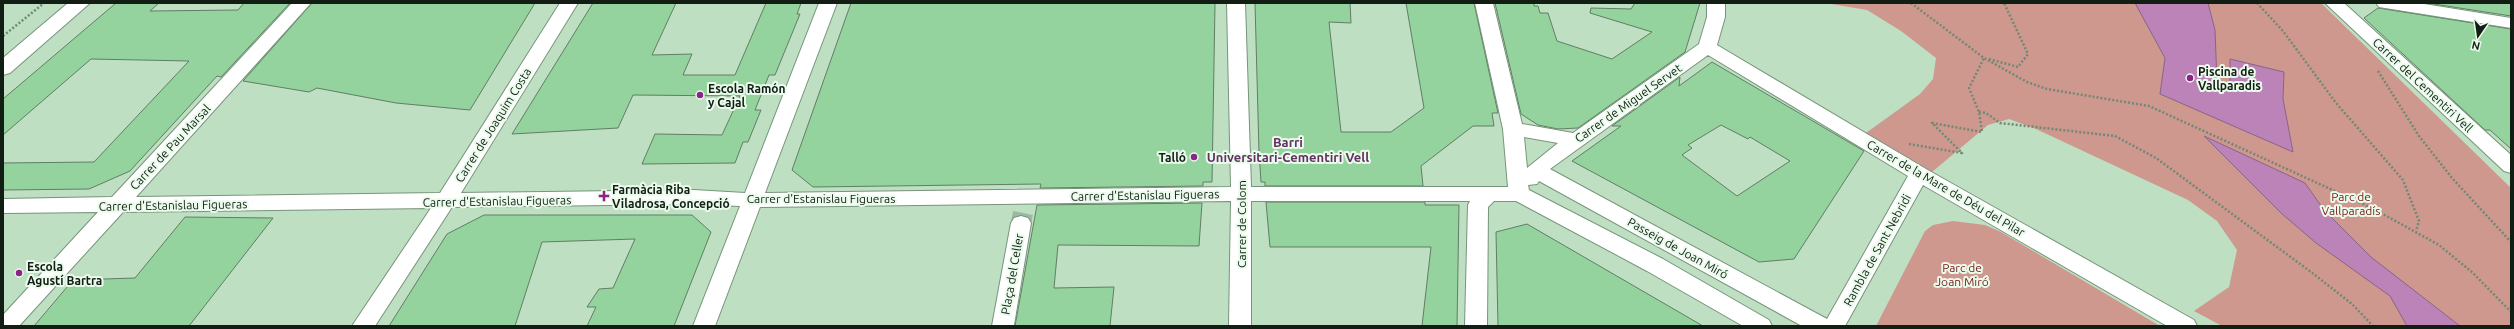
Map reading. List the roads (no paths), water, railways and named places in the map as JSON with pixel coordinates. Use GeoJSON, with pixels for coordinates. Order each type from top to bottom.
{"type":"FeatureCollection","features":[{"type":"Feature","properties":{"kind":"street"},"geometry":{"type":"LineString","coordinates":[[3,53],[62,3]]}},
{"type":"Feature","properties":{"kind":"street"},"geometry":{"type":"LineString","coordinates":[[3,69],[80,3]]}},
{"type":"Feature","properties":{"kind":"street","name":"Carrer de Pau Marsal"},"geometry":{"type":"LineString","coordinates":[[6,326],[302,3]]}},
{"type":"Feature","properties":{"kind":"street","name":"Carrer de Joaquim Costa"},"geometry":{"type":"LineString","coordinates":[[363,326],[445,202],[569,3]]}},
{"type":"Feature","properties":{"kind":"street"},"geometry":{"type":"LineString","coordinates":[[704,326],[828,3]]}},
{"type":"Feature","properties":{"kind":"street","name":"Carrer de Colom"},"geometry":{"type":"LineString","coordinates":[[1236,3],[1241,194],[1240,326]]}},
{"type":"Feature","properties":{"kind":"street"},"geometry":{"type":"LineString","coordinates":[[1484,3],[1513,129],[1519,194],[1655,265],[1761,326]]}},
{"type":"Feature","properties":{"kind":"street"},"geometry":{"type":"LineString","coordinates":[[1707,47],[1716,17],[1716,3]]}},
{"type":"Feature","properties":{"kind":"street","name":"Carrer del Cementiri Vell"},"geometry":{"type":"LineString","coordinates":[[2334,3],[2510,165]]}},
{"type":"Feature","properties":{"kind":"street"},"geometry":{"type":"LineString","coordinates":[[2385,3],[2511,23]]}},
{"type":"Feature","properties":{"kind":"street","name":"Carrer de Miguel Servet"},"geometry":{"type":"LineString","coordinates":[[1519,194],[1536,170],[1707,47]]}},
{"type":"Feature","properties":{"kind":"street","name":"Carrer de la Mare de Déu del Pilar"},"geometry":{"type":"LineString","coordinates":[[1707,47],[1919,174],[2186,326]]}},
{"type":"Feature","properties":{"kind":"street"},"geometry":{"type":"LineString","coordinates":[[1513,129],[1576,140]]}},
{"type":"Feature","properties":{"kind":"street","name":"Passeig de Joan Miró"},"geometry":{"type":"LineString","coordinates":[[1536,170],[1821,326]]}},
{"type":"Feature","properties":{"kind":"street","name":"Rambla de Sant Nebridi"},"geometry":{"type":"LineString","coordinates":[[1834,326],[1919,174]]}},
{"type":"Feature","properties":{"kind":"street","name":"Carrer d'Estanislau Figueras"},"geometry":{"type":"LineString","coordinates":[[3,206],[116,206],[694,198],[1024,211],[1241,194],[1519,194]]}},
{"type":"Feature","properties":{"kind":"street"},"geometry":{"type":"LineString","coordinates":[[1476,326],[1478,205],[1488,195]]}},
{"type":"Feature","properties":{"kind":"street","name":"Plaça del Celler"},"geometry":{"type":"LineString","coordinates":[[1003,325],[1024,211]]}},
{"type":"Feature","properties":{"kind":"tunnel"},"geometry":{"type":"LineString","coordinates":[[1021,223],[1023,213]]}},
{"type":"Feature","properties":{"kind":"place","name":"Piscina de Vallparadis"},"geometry":{"type":"Point","coordinates":[2190,78]}},
{"type":"Feature","properties":{"kind":"place","name":"Escola Ramón y Cajal"},"geometry":{"type":"Point","coordinates":[700,95]}},
{"type":"Feature","properties":{"kind":"place","name":"Talló"},"geometry":{"type":"Point","coordinates":[1194,157]}},
{"type":"Feature","properties":{"kind":"place","name":"Farmàcia Riba Viladrosa, Concepció"},"geometry":{"type":"Point","coordinates":[604,196]}},
{"type":"Feature","properties":{"kind":"place","name":"Escola Agustí Bartra"},"geometry":{"type":"Point","coordinates":[19,273]}},
{"type":"Feature","properties":{"kind":"district","name":"Barri Universitari-Cementiri Vell"},"geometry":{"type":"Point","coordinates":[1288,150]}},
{"type":"Feature","properties":{"kind":"park label","name":"Parc de Vallparadís"},"geometry":{"type":"Point","coordinates":[2351,203]}},
{"type":"Feature","properties":{"kind":"park label","name":"Parc de Joan Miró"},"geometry":{"type":"Point","coordinates":[1962,274]}}]}
